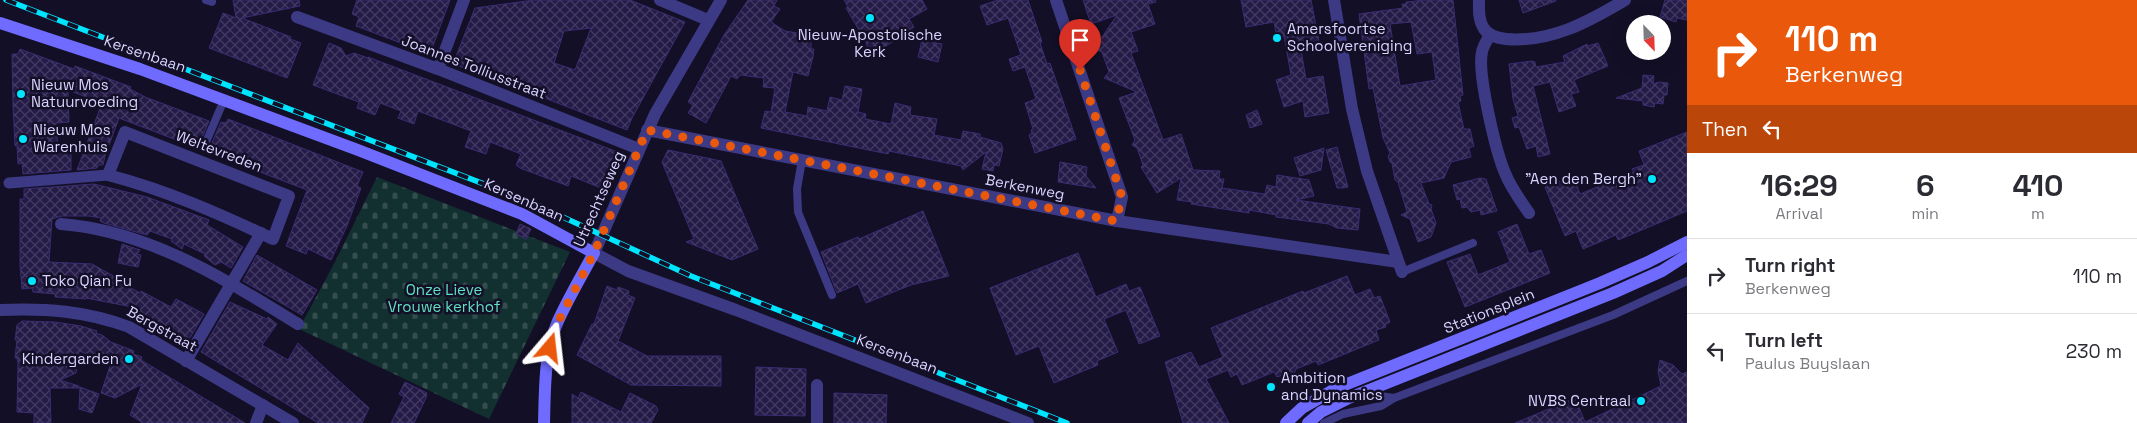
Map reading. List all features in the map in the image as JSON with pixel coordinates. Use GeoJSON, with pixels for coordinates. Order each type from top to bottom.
{"type":"FeatureCollection","features":[{"type":"Feature","properties":{"kind":"main road","name":"Kersenbaan"},"geometry":{"type":"LineString","coordinates":[[0,23],[140,69],[522,214],[594,253]]}},
{"type":"Feature","properties":{"kind":"main road","name":"Stationsplein"},"geometry":{"type":"LineString","coordinates":[[1286,423],[1302,408],[1337,388],[1600,283],[1687,242]]}},
{"type":"Feature","properties":{"kind":"main road","name":"Utrechtseweg"},"geometry":{"type":"LineString","coordinates":[[544,423],[545,381],[550,348],[558,322],[594,253]]}},
{"type":"Feature","properties":{"kind":"main road","name":"Stationsplein"},"geometry":{"type":"LineString","coordinates":[[1308,423],[1321,412],[1342,401],[1613,293],[1662,271],[1687,255]]}},
{"type":"Feature","properties":{"kind":"street"},"geometry":{"type":"LineString","coordinates":[[438,69],[464,0]]}},
{"type":"Feature","properties":{"kind":"street"},"geometry":{"type":"LineString","coordinates":[[660,0],[708,20]]}},
{"type":"Feature","properties":{"kind":"street","name":"Utrechtseweg"},"geometry":{"type":"LineString","coordinates":[[594,253],[647,130],[721,0]]}},
{"type":"Feature","properties":{"kind":"street"},"geometry":{"type":"LineString","coordinates":[[1056,0],[1122,197],[1116,221]]}},
{"type":"Feature","properties":{"kind":"street"},"geometry":{"type":"LineString","coordinates":[[1334,0],[1352,109],[1360,145],[1400,267]]}},
{"type":"Feature","properties":{"kind":"street"},"geometry":{"type":"LineString","coordinates":[[1479,0],[1480,21],[1486,31],[1500,38],[1519,40],[1548,37],[1596,17],[1625,0]]}},
{"type":"Feature","properties":{"kind":"street","name":"Joannes Tolliusstraat"},"geometry":{"type":"LineString","coordinates":[[297,16],[438,69],[639,149]]}},
{"type":"Feature","properties":{"kind":"street"},"geometry":{"type":"LineString","coordinates":[[1490,34],[1483,47],[1481,56],[1487,107],[1504,173],[1516,196],[1530,213]]}},
{"type":"Feature","properties":{"kind":"street","name":"Berkenweg"},"geometry":{"type":"LineString","coordinates":[[647,130],[1116,221],[1400,267]]}},
{"type":"Feature","properties":{"kind":"street","name":"Weltevreden"},"geometry":{"type":"LineString","coordinates":[[108,175],[125,132],[290,196],[273,239],[261,233]]}},
{"type":"Feature","properties":{"kind":"street"},"geometry":{"type":"LineString","coordinates":[[9,182],[108,175],[131,181],[197,205],[261,233],[186,361]]}},
{"type":"Feature","properties":{"kind":"street"},"geometry":{"type":"LineString","coordinates":[[61,224],[101,229],[134,238],[186,259],[298,324]]}},
{"type":"Feature","properties":{"kind":"street","name":"Kersenbaan"},"geometry":{"type":"LineString","coordinates":[[594,253],[628,271],[736,310],[1028,423]]}},
{"type":"Feature","properties":{"kind":"street","name":"Bergstraat"},"geometry":{"type":"LineString","coordinates":[[0,310],[76,312],[106,318],[129,326],[293,423]]}},
{"type":"Feature","properties":{"kind":"street"},"geometry":{"type":"LineString","coordinates":[[817,385],[818,423]]}},
{"type":"Feature","properties":{"kind":"street"},"geometry":{"type":"LineString","coordinates":[[256,423],[263,406]]}},
{"type":"Feature","properties":{"kind":"lane"},"geometry":{"type":"LineString","coordinates":[[206,142],[224,100]]}},
{"type":"Feature","properties":{"kind":"lane"},"geometry":{"type":"LineString","coordinates":[[802,160],[797,189],[798,212],[832,295]]}},
{"type":"Feature","properties":{"kind":"lane"},"geometry":{"type":"LineString","coordinates":[[1400,267],[1473,243]]}},
{"type":"Feature","properties":{"kind":"lane","name":"Stationsplein"},"geometry":{"type":"LineString","coordinates":[[1324,423],[1343,414],[1381,406],[1394,398],[1613,315],[1687,282]]}},
{"type":"Feature","properties":{"kind":"lane","name":"Stationsplein"},"geometry":{"type":"LineString","coordinates":[[1302,408],[1380,396],[1394,398]]}},
{"type":"Feature","properties":{"kind":"green space","name":"Onze Lieve Vrouwe kerkhof"},"geometry":{"type":"Polygon","coordinates":[[[377,177],[570,252],[489,419],[299,329],[377,177]]]}},
{"type":"Feature","properties":{"kind":"building"},"geometry":{"type":"Polygon","coordinates":[[[233,0],[299,0],[300,6],[242,18],[291,37],[290,39],[301,43],[287,78],[209,48],[223,13],[236,18],[233,0]]]}},
{"type":"Feature","properties":{"kind":"building"},"geometry":{"type":"Polygon","coordinates":[[[357,0],[450,0],[430,54],[356,26],[359,17],[352,14],[357,0]]]}},
{"type":"Feature","properties":{"kind":"building"},"geometry":{"type":"Polygon","coordinates":[[[534,0],[630,0],[685,22],[627,130],[493,78],[496,73],[470,63],[467,69],[453,64],[475,8],[534,0]],[[591,28],[564,31],[554,63],[575,70],[591,28]]]}},
{"type":"Feature","properties":{"kind":"building"},"geometry":{"type":"Polygon","coordinates":[[[748,0],[777,0],[774,6],[780,9],[771,22],[785,31],[811,35],[811,49],[814,49],[808,76],[793,72],[785,112],[807,116],[808,107],[827,111],[830,97],[842,100],[845,86],[862,89],[858,112],[866,114],[865,119],[891,124],[895,103],[911,107],[910,115],[937,119],[934,135],[961,140],[963,131],[980,134],[980,137],[1001,143],[1003,149],[999,166],[994,165],[993,171],[982,169],[986,152],[963,170],[961,166],[889,151],[888,154],[761,128],[765,111],[771,112],[775,88],[763,87],[764,78],[740,75],[737,79],[731,76],[706,123],[688,113],[693,105],[688,102],[724,35],[748,0]]]}},
{"type":"Feature","properties":{"kind":"building","name":"Nieuw-Apostolische Kerk"},"geometry":{"type":"Polygon","coordinates":[[[844,0],[922,0],[927,9],[909,19],[914,27],[870,57],[866,42],[846,8],[848,7],[844,0]]]}},
{"type":"Feature","properties":{"kind":"building"},"geometry":{"type":"Polygon","coordinates":[[[998,0],[1028,0],[1047,64],[1050,63],[1076,139],[1035,153],[1029,135],[1033,129],[1025,103],[1036,99],[1025,67],[1013,71],[1009,59],[1021,55],[1008,18],[987,25],[980,6],[998,0]]]}},
{"type":"Feature","properties":{"kind":"building"},"geometry":{"type":"Polygon","coordinates":[[[1083,0],[1155,0],[1156,2],[1148,4],[1155,24],[1131,32],[1138,51],[1131,53],[1163,140],[1181,134],[1193,170],[1220,171],[1219,179],[1224,179],[1222,188],[1265,194],[1267,185],[1276,187],[1277,175],[1309,180],[1314,196],[1296,200],[1360,209],[1358,230],[1276,217],[1276,215],[1249,210],[1249,213],[1177,200],[1181,178],[1157,193],[1141,167],[1143,165],[1137,148],[1132,145],[1135,140],[1119,98],[1137,92],[1104,78],[1109,72],[1102,52],[1094,49],[1117,15],[1091,24],[1083,0]]]}},
{"type":"Feature","properties":{"kind":"building"},"geometry":{"type":"Polygon","coordinates":[[[1241,0],[1311,0],[1320,46],[1301,50],[1306,79],[1323,76],[1329,113],[1305,117],[1303,101],[1284,107],[1276,80],[1291,75],[1284,36],[1277,38],[1274,22],[1246,27],[1241,0]]]}},
{"type":"Feature","properties":{"kind":"building"},"geometry":{"type":"Polygon","coordinates":[[[1453,0],[1463,95],[1460,96],[1461,101],[1458,102],[1464,129],[1470,129],[1474,146],[1469,148],[1471,157],[1451,162],[1444,178],[1421,183],[1429,204],[1432,205],[1431,209],[1436,223],[1431,237],[1418,242],[1410,219],[1401,215],[1407,212],[1398,182],[1395,180],[1392,163],[1388,156],[1390,153],[1383,138],[1373,88],[1369,89],[1359,14],[1403,8],[1402,4],[1406,4],[1406,2],[1453,0]],[[1411,22],[1390,24],[1400,86],[1436,80],[1432,52],[1417,54],[1411,22]]]}},
{"type":"Feature","properties":{"kind":"building"},"geometry":{"type":"Polygon","coordinates":[[[1519,0],[1556,0],[1556,1],[1523,13],[1519,0]]]}},
{"type":"Feature","properties":{"kind":"building"},"geometry":{"type":"Polygon","coordinates":[[[1665,0],[1687,0],[1687,20],[1677,18],[1676,22],[1671,20],[1671,15],[1661,15],[1665,0]]]}},
{"type":"Feature","properties":{"kind":"building"},"geometry":{"type":"Polygon","coordinates":[[[922,40],[942,44],[938,62],[918,57],[922,40]]]}},
{"type":"Feature","properties":{"kind":"building"},"geometry":{"type":"Polygon","coordinates":[[[329,43],[341,48],[346,56],[354,53],[368,57],[615,151],[601,188],[571,176],[568,186],[520,168],[516,165],[521,154],[490,142],[486,154],[465,147],[471,131],[418,111],[414,124],[398,118],[401,111],[380,103],[375,115],[357,108],[359,102],[313,85],[329,43]]]}},
{"type":"Feature","properties":{"kind":"building"},"geometry":{"type":"Polygon","coordinates":[[[1598,43],[1608,66],[1574,80],[1579,92],[1571,94],[1576,106],[1559,112],[1550,82],[1533,86],[1550,154],[1538,157],[1536,146],[1527,149],[1519,127],[1515,128],[1512,118],[1518,116],[1513,99],[1509,64],[1532,61],[1535,62],[1536,67],[1565,62],[1563,56],[1587,44],[1588,46],[1598,43]]]}},
{"type":"Feature","properties":{"kind":"building"},"geometry":{"type":"Polygon","coordinates":[[[20,49],[74,69],[75,66],[131,87],[130,89],[145,97],[209,121],[201,140],[201,145],[204,147],[211,145],[221,122],[226,123],[228,119],[363,172],[357,186],[361,188],[347,226],[331,260],[308,249],[306,254],[286,246],[307,190],[119,118],[103,165],[98,165],[97,168],[77,170],[102,103],[68,90],[69,122],[56,123],[58,150],[71,150],[71,170],[23,174],[22,163],[18,164],[17,145],[15,146],[13,105],[12,54],[18,54],[20,49]]]}},
{"type":"Feature","properties":{"kind":"building"},"geometry":{"type":"Polygon","coordinates":[[[1643,75],[1654,76],[1653,84],[1659,82],[1668,83],[1667,95],[1664,95],[1663,104],[1655,103],[1654,107],[1643,105],[1643,101],[1616,98],[1642,88],[1643,75]]]}},
{"type":"Feature","properties":{"kind":"building"},"geometry":{"type":"Polygon","coordinates":[[[1257,110],[1262,124],[1250,128],[1246,115],[1257,110]]]}},
{"type":"Feature","properties":{"kind":"building","name":"\"Aen den Bergh\""},"geometry":{"type":"Polygon","coordinates":[[[1687,132],[1687,211],[1618,240],[1616,235],[1583,249],[1576,231],[1565,236],[1545,187],[1573,176],[1580,194],[1634,172],[1632,169],[1644,165],[1639,151],[1687,132]]]}},
{"type":"Feature","properties":{"kind":"building"},"geometry":{"type":"Polygon","coordinates":[[[1337,147],[1348,187],[1337,188],[1326,150],[1337,147]]]}},
{"type":"Feature","properties":{"kind":"building"},"geometry":{"type":"Polygon","coordinates":[[[1324,148],[1321,170],[1300,176],[1294,158],[1324,148]]]}},
{"type":"Feature","properties":{"kind":"building"},"geometry":{"type":"Polygon","coordinates":[[[668,150],[721,161],[758,249],[732,260],[686,242],[694,239],[662,162],[668,150]]]}},
{"type":"Feature","properties":{"kind":"building"},"geometry":{"type":"Polygon","coordinates":[[[1060,162],[1087,167],[1086,176],[1096,188],[1058,182],[1060,162]]]}},
{"type":"Feature","properties":{"kind":"building"},"geometry":{"type":"Polygon","coordinates":[[[1480,178],[1486,179],[1497,211],[1481,215],[1480,210],[1471,212],[1467,207],[1462,208],[1460,199],[1457,200],[1453,185],[1480,178]]]}},
{"type":"Feature","properties":{"kind":"building"},"geometry":{"type":"Polygon","coordinates":[[[94,184],[147,197],[209,220],[207,225],[243,247],[231,268],[221,262],[215,265],[204,256],[205,254],[184,244],[182,249],[171,241],[172,239],[150,231],[147,235],[104,223],[100,221],[101,218],[89,216],[62,216],[52,219],[49,262],[92,264],[140,293],[141,291],[171,307],[176,299],[204,314],[187,343],[138,315],[139,313],[127,306],[86,298],[55,297],[55,294],[33,292],[32,288],[22,289],[20,199],[24,199],[24,189],[94,184]]]}},
{"type":"Feature","properties":{"kind":"building"},"geometry":{"type":"Polygon","coordinates":[[[923,211],[949,276],[911,285],[866,303],[858,284],[837,293],[821,252],[858,237],[859,239],[923,211]]]}},
{"type":"Feature","properties":{"kind":"building"},"geometry":{"type":"Polygon","coordinates":[[[520,224],[531,229],[526,239],[516,234],[520,224]]]}},
{"type":"Feature","properties":{"kind":"building"},"geometry":{"type":"Polygon","coordinates":[[[1517,224],[1529,254],[1541,250],[1550,273],[1465,307],[1447,262],[1470,254],[1478,275],[1510,262],[1498,232],[1517,224]]]}},
{"type":"Feature","properties":{"kind":"building"},"geometry":{"type":"Polygon","coordinates":[[[122,244],[140,250],[137,254],[141,255],[138,267],[118,263],[122,244]]]}},
{"type":"Feature","properties":{"kind":"building"},"geometry":{"type":"Polygon","coordinates":[[[1078,253],[1096,297],[1126,284],[1129,291],[1140,287],[1160,336],[1139,344],[1126,310],[1104,319],[1118,352],[1097,361],[1098,365],[1054,383],[1039,346],[1016,355],[990,288],[1078,253]]]}},
{"type":"Feature","properties":{"kind":"building"},"geometry":{"type":"Polygon","coordinates":[[[257,255],[317,290],[302,315],[243,281],[257,255]]]}},
{"type":"Feature","properties":{"kind":"building"},"geometry":{"type":"Polygon","coordinates":[[[1347,276],[1355,295],[1370,289],[1374,298],[1380,296],[1390,322],[1385,325],[1386,327],[1376,330],[1379,340],[1318,365],[1316,361],[1296,369],[1293,376],[1286,374],[1277,377],[1274,372],[1242,385],[1237,374],[1231,377],[1228,370],[1206,379],[1229,423],[1183,423],[1165,362],[1191,352],[1199,367],[1223,357],[1211,328],[1303,291],[1304,293],[1347,276]]]}},
{"type":"Feature","properties":{"kind":"building"},"geometry":{"type":"Polygon","coordinates":[[[607,286],[617,290],[618,287],[629,291],[628,295],[635,298],[618,341],[647,356],[721,356],[721,386],[631,385],[577,355],[592,324],[594,324],[607,286]]]}},
{"type":"Feature","properties":{"kind":"building"},"geometry":{"type":"Polygon","coordinates":[[[230,302],[267,319],[268,317],[277,324],[262,345],[288,360],[298,343],[369,408],[362,423],[318,423],[201,352],[230,302]]]}},
{"type":"Feature","properties":{"kind":"building"},"geometry":{"type":"Polygon","coordinates":[[[22,321],[55,322],[81,326],[97,331],[96,333],[111,342],[134,351],[133,354],[142,357],[141,360],[245,423],[143,423],[130,415],[142,384],[115,398],[101,393],[113,357],[104,361],[79,351],[76,373],[60,380],[79,386],[79,388],[50,388],[51,423],[34,423],[34,413],[17,412],[18,363],[17,358],[15,358],[17,340],[15,340],[17,325],[22,321]]]}},
{"type":"Feature","properties":{"kind":"building"},"geometry":{"type":"Polygon","coordinates":[[[1660,360],[1673,365],[1682,374],[1687,372],[1687,423],[1515,423],[1575,398],[1585,422],[1661,386],[1658,371],[1660,360]]]}},
{"type":"Feature","properties":{"kind":"building"},"geometry":{"type":"Polygon","coordinates":[[[756,367],[806,369],[805,416],[755,415],[756,367]]]}},
{"type":"Feature","properties":{"kind":"building"},"geometry":{"type":"Polygon","coordinates":[[[405,382],[427,393],[426,398],[414,423],[391,423],[404,397],[399,394],[405,382]]]}},
{"type":"Feature","properties":{"kind":"building"},"geometry":{"type":"Polygon","coordinates":[[[80,387],[99,394],[92,413],[79,409],[80,387]]]}},
{"type":"Feature","properties":{"kind":"building"},"geometry":{"type":"Polygon","coordinates":[[[581,392],[621,412],[630,393],[656,406],[658,410],[651,423],[572,423],[572,394],[578,398],[581,392]]]}},
{"type":"Feature","properties":{"kind":"building"},"geometry":{"type":"Polygon","coordinates":[[[834,393],[887,395],[886,423],[834,423],[834,393]]]}},
{"type":"Feature","properties":{"kind":"railway"},"geometry":{"type":"LineString","coordinates":[[6,0],[528,201],[691,276],[1067,423]]}},
{"type":"Feature","properties":{"kind":"place","name":"Nieuw-Apostolische Kerk"},"geometry":{"type":"Point","coordinates":[870,18]}},
{"type":"Feature","properties":{"kind":"place","name":"Amersfoortse Schoolvereniging"},"geometry":{"type":"Point","coordinates":[1277,38]}},
{"type":"Feature","properties":{"kind":"place","name":"Nieuw Mos Natuurvoeding"},"geometry":{"type":"Point","coordinates":[21,94]}},
{"type":"Feature","properties":{"kind":"place","name":"Nieuw Mos Warenhuis"},"geometry":{"type":"Point","coordinates":[23,139]}},
{"type":"Feature","properties":{"kind":"place","name":"\"Aen den Bergh\""},"geometry":{"type":"Point","coordinates":[1652,179]}},
{"type":"Feature","properties":{"kind":"place","name":"Toko Qian Fu"},"geometry":{"type":"Point","coordinates":[32,281]}},
{"type":"Feature","properties":{"kind":"place","name":"Kindergarden"},"geometry":{"type":"Point","coordinates":[129,359]}},
{"type":"Feature","properties":{"kind":"place","name":"Ambition and Dynamics"},"geometry":{"type":"Point","coordinates":[1271,387]}},
{"type":"Feature","properties":{"kind":"place","name":"NVBS Centraal"},"geometry":{"type":"Point","coordinates":[1641,401]}},
{"type":"Feature","properties":{"kind":"route"},"geometry":{"type":"LineString","coordinates":[[550,348],[558,322],[594,253],[647,130],[1116,221],[1122,197],[1080,70]]}}]}
